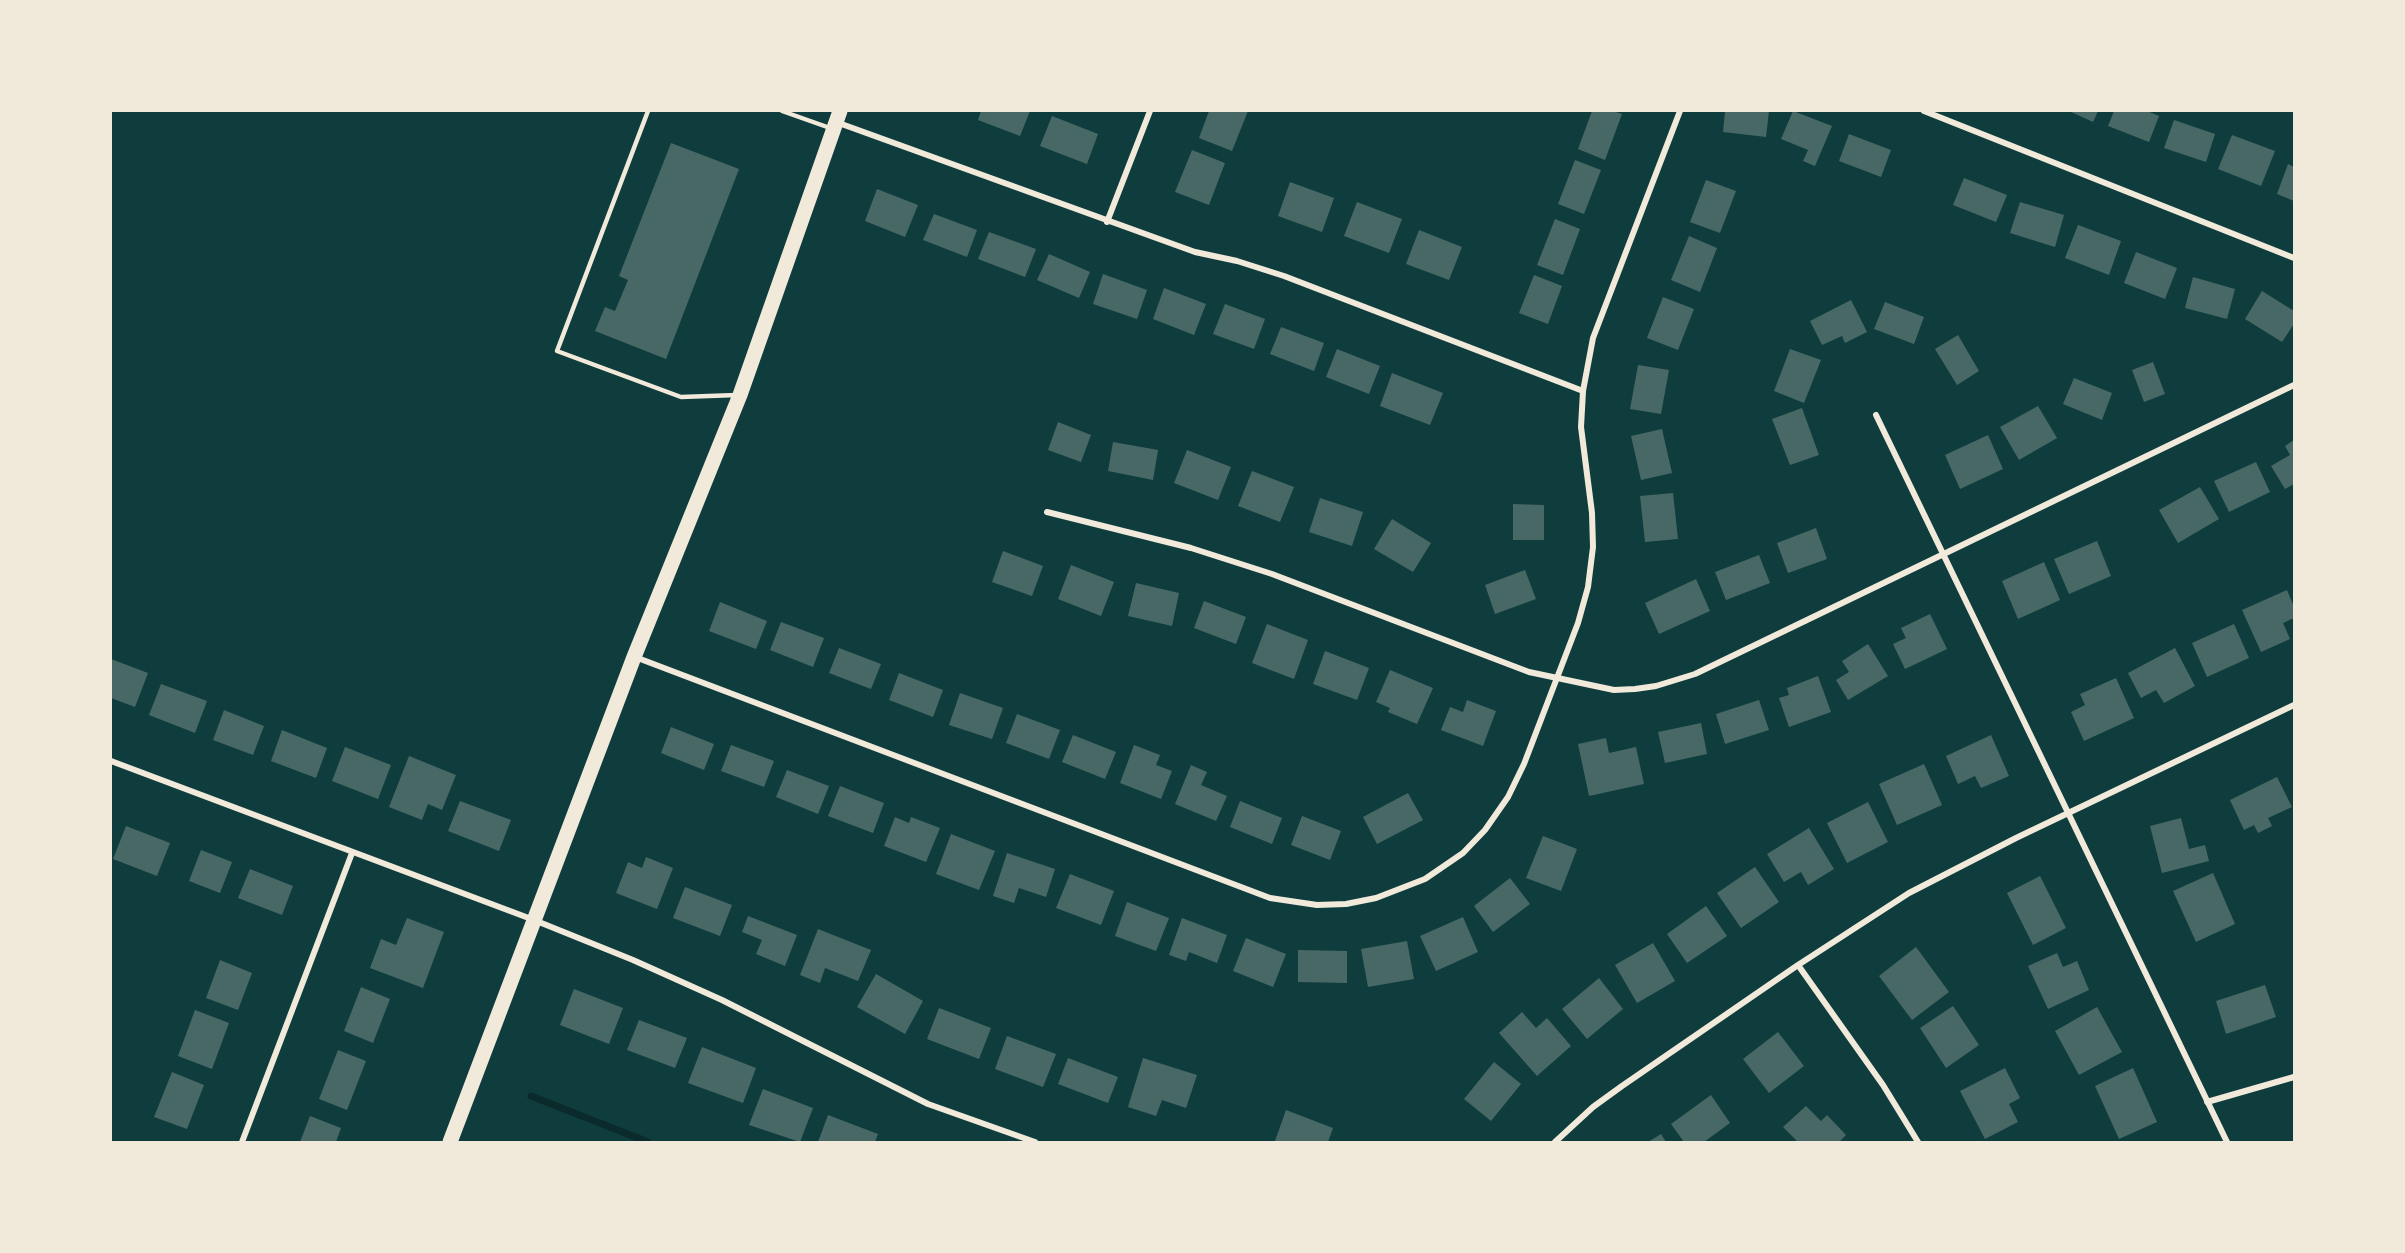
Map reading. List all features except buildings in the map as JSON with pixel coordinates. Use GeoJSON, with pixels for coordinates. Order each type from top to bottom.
{"type":"FeatureCollection","features":[{"type":"Feature","properties":{"kind":"main road"},"geometry":{"type":"LineString","coordinates":[[450,1142],[634,657],[740,395],[837,121]]}},
{"type":"Feature","properties":{"kind":"street"},"geometry":{"type":"LineString","coordinates":[[1107,222],[1150,111]]}},
{"type":"Feature","properties":{"kind":"street"},"geometry":{"type":"LineString","coordinates":[[634,657],[1270,898],[1317,905],[1366,900],[1404,889],[1425,879],[1462,853],[1485,830],[1508,797],[1578,623],[1588,587],[1593,547],[1592,513],[1581,427],[1583,391],[1593,338],[1680,111]]}},
{"type":"Feature","properties":{"kind":"street"},"geometry":{"type":"LineString","coordinates":[[1924,111],[2294,258]]}},
{"type":"Feature","properties":{"kind":"street"},"geometry":{"type":"LineString","coordinates":[[837,121],[1107,222],[1195,252],[1237,261],[1284,276],[1583,391]]}},
{"type":"Feature","properties":{"kind":"street"},"geometry":{"type":"LineString","coordinates":[[1047,512],[1191,548],[1272,574],[1529,672],[1614,690],[1656,686],[1695,674],[2294,385]]}},
{"type":"Feature","properties":{"kind":"street"},"geometry":{"type":"LineString","coordinates":[[1876,415],[2227,1142]]}},
{"type":"Feature","properties":{"kind":"street"},"geometry":{"type":"LineString","coordinates":[[1555,1142],[1593,1107],[1622,1086],[1798,965],[1909,894],[2069,813],[2294,705]]}},
{"type":"Feature","properties":{"kind":"street"},"geometry":{"type":"LineString","coordinates":[[111,761],[534,920],[722,1000],[928,1104],[1035,1142]]}},
{"type":"Feature","properties":{"kind":"street"},"geometry":{"type":"LineString","coordinates":[[242,1142],[352,853]]}},
{"type":"Feature","properties":{"kind":"street"},"geometry":{"type":"LineString","coordinates":[[1798,965],[1883,1085],[1918,1142]]}},
{"type":"Feature","properties":{"kind":"street"},"geometry":{"type":"LineString","coordinates":[[2207,1102],[2294,1077]]}},
{"type":"Feature","properties":{"kind":"lane"},"geometry":{"type":"LineString","coordinates":[[648,111],[557,351],[681,397],[740,395]]}},
{"type":"Feature","properties":{"kind":"lane"},"geometry":{"type":"LineString","coordinates":[[782,111],[837,121]]}},
{"type":"Feature","properties":{"kind":"waterway"},"geometry":{"type":"LineString","coordinates":[[531,1096],[648,1142]]}}]}
